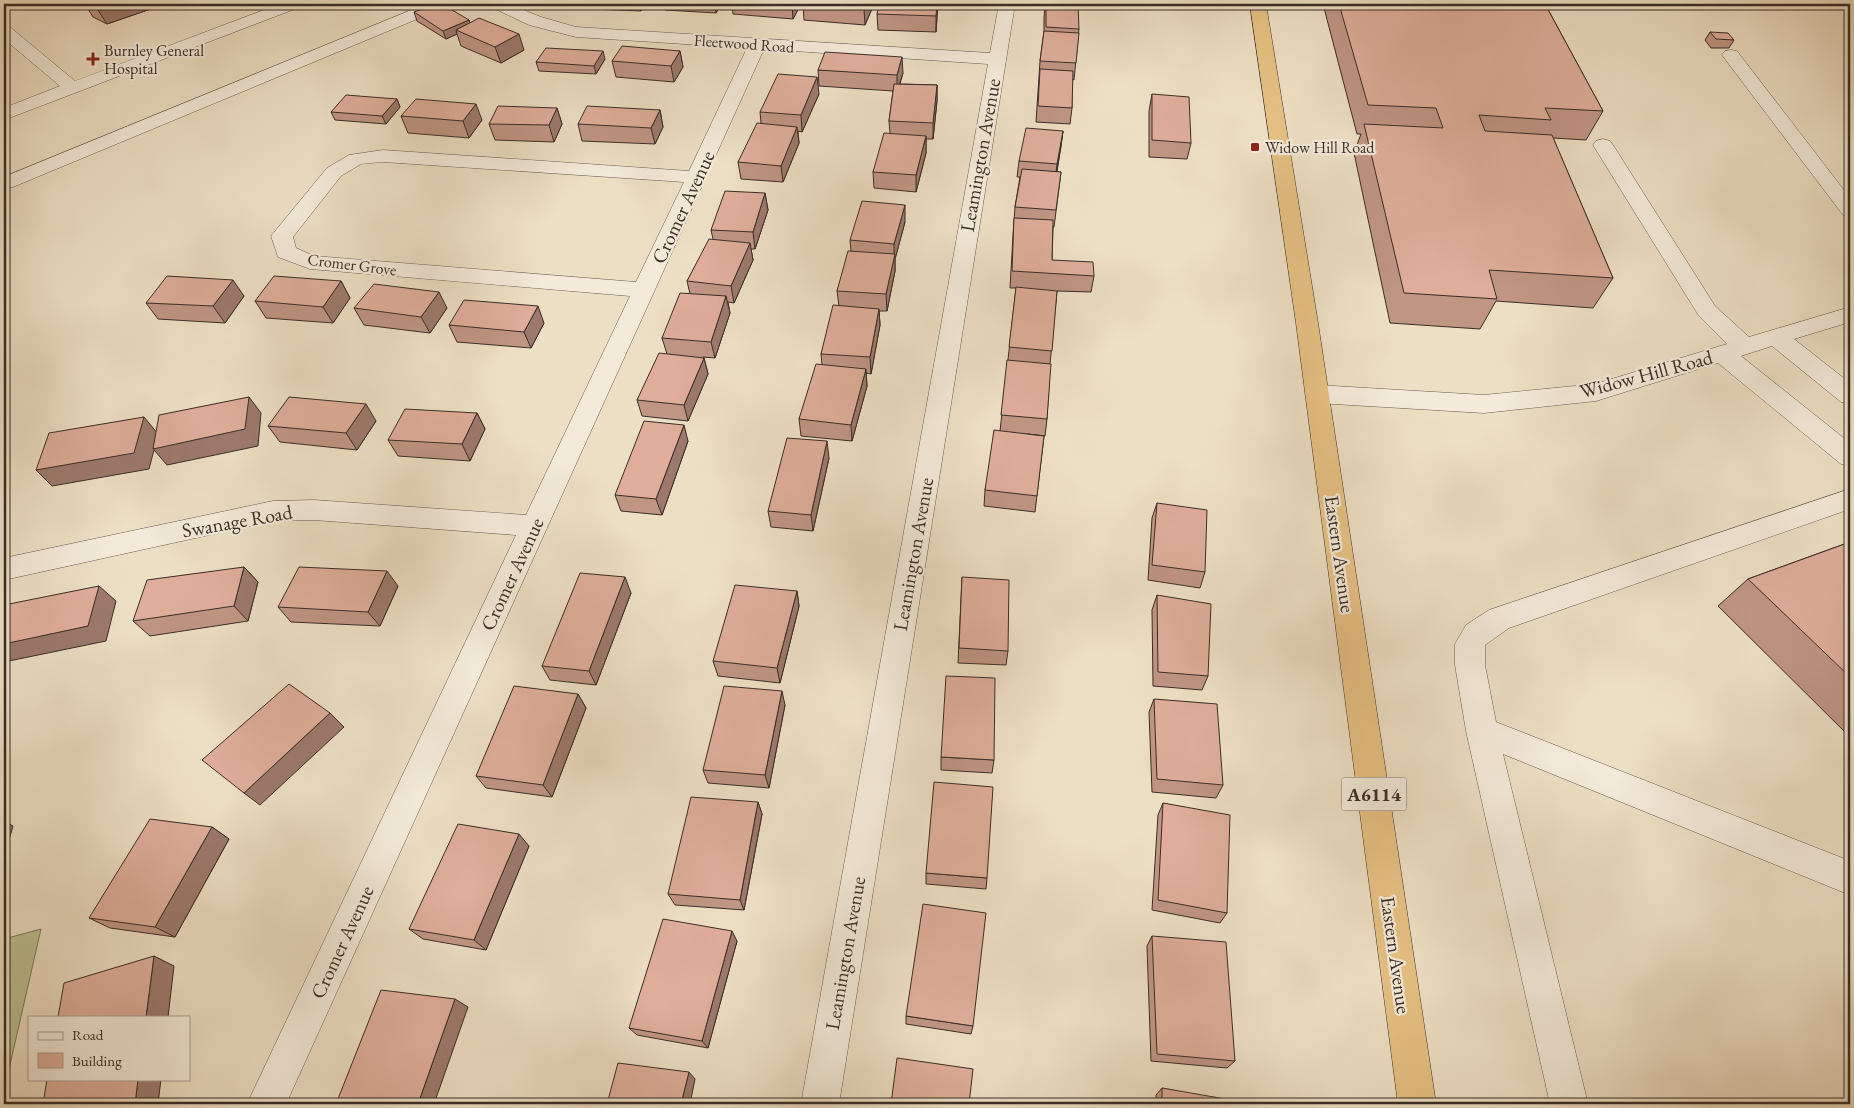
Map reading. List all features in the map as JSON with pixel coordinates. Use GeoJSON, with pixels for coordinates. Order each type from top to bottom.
{"type":"FeatureCollection","features":[{"type":"Feature","properties":{"kind":"highway","name":"Eastern Avenue"},"geometry":{"type":"LineString","coordinates":[[1258,4],[1317,394],[1418,1104]]}},
{"type":"Feature","properties":{"kind":"street"},"geometry":{"type":"LineString","coordinates":[[4,114],[294,4]]}},
{"type":"Feature","properties":{"kind":"street"},"geometry":{"type":"LineString","coordinates":[[5,184],[440,4]]}},
{"type":"Feature","properties":{"kind":"street","name":"Fleetwood Road"},"geometry":{"type":"LineString","coordinates":[[497,4],[527,20],[549,27],[576,32],[996,59]]}},
{"type":"Feature","properties":{"kind":"street","name":"Leamington Avenue"},"geometry":{"type":"LineString","coordinates":[[820,1104],[996,59],[1007,4]]}},
{"type":"Feature","properties":{"kind":"street"},"geometry":{"type":"LineString","coordinates":[[4,31],[72,87]]}},
{"type":"Feature","properties":{"kind":"street","name":"Cromer Avenue"},"geometry":{"type":"LineString","coordinates":[[266,1104],[758,44]]}},
{"type":"Feature","properties":{"kind":"street"},"geometry":{"type":"LineString","coordinates":[[1731,56],[1850,211]]}},
{"type":"Feature","properties":{"kind":"street"},"geometry":{"type":"LineString","coordinates":[[1603,145],[1707,311],[1734,350],[1850,457]]}},
{"type":"Feature","properties":{"kind":"street","name":"Cromer Grove"},"geometry":{"type":"LineString","coordinates":[[644,290],[310,262],[286,252],[282,236],[334,172],[356,160],[365,158],[383,156],[696,177]]}},
{"type":"Feature","properties":{"kind":"street","name":"Widow Hill Road"},"geometry":{"type":"LineString","coordinates":[[1317,394],[1484,404],[1596,392],[1850,314]]}},
{"type":"Feature","properties":{"kind":"street"},"geometry":{"type":"LineString","coordinates":[[1776,337],[1850,396]]}},
{"type":"Feature","properties":{"kind":"street"},"geometry":{"type":"LineString","coordinates":[[1569,1104],[1482,732],[1470,666],[1470,644],[1476,634],[1500,619],[1850,499]]}},
{"type":"Feature","properties":{"kind":"street","name":"Swanage Road"},"geometry":{"type":"LineString","coordinates":[[4,570],[273,511],[314,510],[534,526]]}},
{"type":"Feature","properties":{"kind":"street"},"geometry":{"type":"LineString","coordinates":[[1482,732],[1850,878]]}},
{"type":"Feature","properties":{"kind":"green space"},"geometry":{"type":"Polygon","coordinates":[[[41,929],[4,1091],[4,939],[41,929]]]}},
{"type":"Feature","properties":{"kind":"building"},"geometry":{"type":"Polygon","coordinates":[[[436,4],[442,4],[469,20],[443,31],[414,12],[436,4]]]}},
{"type":"Feature","properties":{"kind":"building"},"geometry":{"type":"Polygon","coordinates":[[[803,4],[867,4],[864,9],[803,4]]]}},
{"type":"Feature","properties":{"kind":"building"},"geometry":{"type":"Polygon","coordinates":[[[879,4],[937,4],[936,16],[877,14],[879,4]]]}},
{"type":"Feature","properties":{"kind":"building"},"geometry":{"type":"Polygon","coordinates":[[[1046,4],[1078,4],[1079,29],[1046,27],[1046,4]]]}},
{"type":"Feature","properties":{"kind":"building"},"geometry":{"type":"Polygon","coordinates":[[[1339,4],[1545,4],[1603,111],[1545,108],[1551,120],[1479,115],[1485,131],[1552,135],[1613,278],[1489,270],[1497,299],[1404,293],[1364,124],[1443,128],[1436,108],[1368,105],[1339,4]]]}},
{"type":"Feature","properties":{"kind":"building"},"geometry":{"type":"Polygon","coordinates":[[[479,18],[519,34],[495,47],[456,30],[479,18]]]}},
{"type":"Feature","properties":{"kind":"building"},"geometry":{"type":"Polygon","coordinates":[[[1044,31],[1079,33],[1076,63],[1040,61],[1044,31]]]}},
{"type":"Feature","properties":{"kind":"building"},"geometry":{"type":"Polygon","coordinates":[[[1710,32],[1728,33],[1734,40],[1716,39],[1710,32]]]}},
{"type":"Feature","properties":{"kind":"building"},"geometry":{"type":"Polygon","coordinates":[[[622,46],[680,51],[671,66],[612,61],[622,46]]]}},
{"type":"Feature","properties":{"kind":"building"},"geometry":{"type":"Polygon","coordinates":[[[546,48],[603,51],[594,66],[536,62],[546,48]]]}},
{"type":"Feature","properties":{"kind":"building"},"geometry":{"type":"Polygon","coordinates":[[[825,52],[902,57],[897,75],[818,70],[825,52]]]}},
{"type":"Feature","properties":{"kind":"building"},"geometry":{"type":"Polygon","coordinates":[[[1040,69],[1073,71],[1072,108],[1038,106],[1040,69]]]}},
{"type":"Feature","properties":{"kind":"building"},"geometry":{"type":"Polygon","coordinates":[[[778,74],[817,77],[801,115],[760,112],[778,74]]]}},
{"type":"Feature","properties":{"kind":"building"},"geometry":{"type":"Polygon","coordinates":[[[894,84],[937,85],[933,123],[889,121],[894,84]]]}},
{"type":"Feature","properties":{"kind":"building"},"geometry":{"type":"Polygon","coordinates":[[[1152,94],[1189,97],[1191,143],[1152,140],[1152,94]]]}},
{"type":"Feature","properties":{"kind":"building"},"geometry":{"type":"Polygon","coordinates":[[[346,95],[397,99],[382,116],[331,112],[346,95]]]}},
{"type":"Feature","properties":{"kind":"building"},"geometry":{"type":"Polygon","coordinates":[[[416,99],[476,104],[463,121],[401,116],[416,99]]]}},
{"type":"Feature","properties":{"kind":"building"},"geometry":{"type":"Polygon","coordinates":[[[498,106],[557,108],[549,125],[489,124],[498,106]]]}},
{"type":"Feature","properties":{"kind":"building"},"geometry":{"type":"Polygon","coordinates":[[[587,106],[660,110],[651,128],[578,124],[587,106]]]}},
{"type":"Feature","properties":{"kind":"building"},"geometry":{"type":"Polygon","coordinates":[[[757,123],[797,127],[781,166],[738,162],[757,123]]]}},
{"type":"Feature","properties":{"kind":"building"},"geometry":{"type":"Polygon","coordinates":[[[1026,128],[1063,131],[1057,164],[1019,161],[1026,128]]]}},
{"type":"Feature","properties":{"kind":"building"},"geometry":{"type":"Polygon","coordinates":[[[884,133],[926,136],[916,175],[873,172],[884,133]]]}},
{"type":"Feature","properties":{"kind":"building"},"geometry":{"type":"Polygon","coordinates":[[[1022,169],[1061,172],[1056,210],[1015,207],[1022,169]]]}},
{"type":"Feature","properties":{"kind":"building"},"geometry":{"type":"Polygon","coordinates":[[[725,191],[765,193],[753,232],[711,230],[725,191]]]}},
{"type":"Feature","properties":{"kind":"building"},"geometry":{"type":"Polygon","coordinates":[[[862,201],[905,205],[894,244],[850,240],[862,201]]]}},
{"type":"Feature","properties":{"kind":"building"},"geometry":{"type":"Polygon","coordinates":[[[1014,218],[1053,220],[1052,260],[1093,262],[1094,276],[1012,271],[1014,218]]]}},
{"type":"Feature","properties":{"kind":"building"},"geometry":{"type":"Polygon","coordinates":[[[709,239],[750,243],[731,286],[687,281],[709,239]]]}},
{"type":"Feature","properties":{"kind":"building"},"geometry":{"type":"Polygon","coordinates":[[[848,251],[895,254],[886,294],[837,291],[848,251]]]}},
{"type":"Feature","properties":{"kind":"building"},"geometry":{"type":"Polygon","coordinates":[[[167,276],[233,280],[213,306],[146,303],[167,276]]]}},
{"type":"Feature","properties":{"kind":"building"},"geometry":{"type":"Polygon","coordinates":[[[274,276],[341,281],[323,307],[255,301],[274,276]]]}},
{"type":"Feature","properties":{"kind":"building"},"geometry":{"type":"Polygon","coordinates":[[[374,284],[439,292],[421,317],[354,308],[374,284]]]}},
{"type":"Feature","properties":{"kind":"building"},"geometry":{"type":"Polygon","coordinates":[[[1016,287],[1057,291],[1052,351],[1009,347],[1016,287]]]}},
{"type":"Feature","properties":{"kind":"building"},"geometry":{"type":"Polygon","coordinates":[[[680,293],[726,296],[711,342],[662,338],[680,293]]]}},
{"type":"Feature","properties":{"kind":"building"},"geometry":{"type":"Polygon","coordinates":[[[464,300],[538,306],[524,332],[449,325],[464,300]]]}},
{"type":"Feature","properties":{"kind":"building"},"geometry":{"type":"Polygon","coordinates":[[[833,305],[879,309],[870,357],[821,354],[833,305]]]}},
{"type":"Feature","properties":{"kind":"building"},"geometry":{"type":"Polygon","coordinates":[[[659,353],[704,358],[684,405],[637,400],[659,353]]]}},
{"type":"Feature","properties":{"kind":"building"},"geometry":{"type":"Polygon","coordinates":[[[1007,360],[1051,364],[1047,419],[1001,415],[1007,360]]]}},
{"type":"Feature","properties":{"kind":"building"},"geometry":{"type":"Polygon","coordinates":[[[816,364],[866,369],[851,425],[799,419],[816,364]]]}},
{"type":"Feature","properties":{"kind":"building"},"geometry":{"type":"Polygon","coordinates":[[[249,397],[245,429],[153,449],[159,415],[249,397]]]}},
{"type":"Feature","properties":{"kind":"building"},"geometry":{"type":"Polygon","coordinates":[[[289,397],[366,404],[346,433],[268,426],[289,397]]]}},
{"type":"Feature","properties":{"kind":"building"},"geometry":{"type":"Polygon","coordinates":[[[405,409],[477,413],[462,444],[388,440],[405,409]]]}},
{"type":"Feature","properties":{"kind":"building"},"geometry":{"type":"Polygon","coordinates":[[[144,417],[134,453],[36,470],[49,433],[144,417]]]}},
{"type":"Feature","properties":{"kind":"building"},"geometry":{"type":"Polygon","coordinates":[[[644,421],[684,425],[656,499],[615,495],[644,421]]]}},
{"type":"Feature","properties":{"kind":"building"},"geometry":{"type":"Polygon","coordinates":[[[994,430],[1044,436],[1037,496],[985,490],[994,430]]]}},
{"type":"Feature","properties":{"kind":"building"},"geometry":{"type":"Polygon","coordinates":[[[787,438],[827,441],[811,515],[768,511],[787,438]]]}},
{"type":"Feature","properties":{"kind":"building"},"geometry":{"type":"Polygon","coordinates":[[[1157,503],[1207,510],[1205,572],[1152,565],[1157,503]]]}},
{"type":"Feature","properties":{"kind":"building"},"geometry":{"type":"Polygon","coordinates":[[[1850,542],[1850,677],[1748,579],[1850,542]]]}},
{"type":"Feature","properties":{"kind":"building"},"geometry":{"type":"Polygon","coordinates":[[[244,567],[234,606],[133,621],[147,580],[244,567]]]}},
{"type":"Feature","properties":{"kind":"building"},"geometry":{"type":"Polygon","coordinates":[[[299,567],[387,571],[368,612],[278,607],[299,567]]]}},
{"type":"Feature","properties":{"kind":"building"},"geometry":{"type":"Polygon","coordinates":[[[580,573],[625,577],[589,671],[542,666],[580,573]]]}},
{"type":"Feature","properties":{"kind":"building"},"geometry":{"type":"Polygon","coordinates":[[[962,577],[1009,580],[1008,651],[959,648],[962,577]]]}},
{"type":"Feature","properties":{"kind":"building"},"geometry":{"type":"Polygon","coordinates":[[[735,585],[797,591],[777,668],[713,661],[735,585]]]}},
{"type":"Feature","properties":{"kind":"building"},"geometry":{"type":"Polygon","coordinates":[[[99,586],[88,626],[4,644],[4,605],[99,586]]]}},
{"type":"Feature","properties":{"kind":"building"},"geometry":{"type":"Polygon","coordinates":[[[1157,595],[1211,604],[1208,676],[1158,672],[1157,595]]]}},
{"type":"Feature","properties":{"kind":"building"},"geometry":{"type":"Polygon","coordinates":[[[946,676],[995,678],[994,760],[941,757],[946,676]]]}},
{"type":"Feature","properties":{"kind":"building"},"geometry":{"type":"Polygon","coordinates":[[[289,684],[330,713],[244,793],[202,760],[289,684]]]}},
{"type":"Feature","properties":{"kind":"building"},"geometry":{"type":"Polygon","coordinates":[[[514,686],[578,694],[543,785],[476,776],[514,686]]]}},
{"type":"Feature","properties":{"kind":"building"},"geometry":{"type":"Polygon","coordinates":[[[724,686],[782,691],[765,775],[703,770],[724,686]]]}},
{"type":"Feature","properties":{"kind":"building"},"geometry":{"type":"Polygon","coordinates":[[[1154,699],[1217,704],[1223,785],[1157,779],[1154,699]]]}},
{"type":"Feature","properties":{"kind":"building"},"geometry":{"type":"Polygon","coordinates":[[[934,782],[993,787],[987,878],[926,873],[934,782]]]}},
{"type":"Feature","properties":{"kind":"building"},"geometry":{"type":"Polygon","coordinates":[[[691,797],[758,802],[740,900],[668,894],[691,797]]]}},
{"type":"Feature","properties":{"kind":"building"},"geometry":{"type":"Polygon","coordinates":[[[1163,803],[1230,815],[1227,913],[1158,900],[1163,803]]]}},
{"type":"Feature","properties":{"kind":"building"},"geometry":{"type":"Polygon","coordinates":[[[150,819],[212,827],[155,927],[89,918],[150,819]]]}},
{"type":"Feature","properties":{"kind":"building"},"geometry":{"type":"Polygon","coordinates":[[[458,824],[519,834],[474,940],[409,929],[458,824]]]}},
{"type":"Feature","properties":{"kind":"building"},"geometry":{"type":"Polygon","coordinates":[[[923,904],[986,913],[973,1026],[906,1016],[923,904]]]}},
{"type":"Feature","properties":{"kind":"building"},"geometry":{"type":"Polygon","coordinates":[[[663,919],[732,931],[702,1041],[629,1028],[663,919]]]}},
{"type":"Feature","properties":{"kind":"building"},"geometry":{"type":"Polygon","coordinates":[[[1152,936],[1226,942],[1235,1061],[1157,1054],[1152,936]]]}},
{"type":"Feature","properties":{"kind":"building"},"geometry":{"type":"Polygon","coordinates":[[[154,956],[146,1016],[58,1016],[64,983],[154,956]]]}},
{"type":"Feature","properties":{"kind":"building"},"geometry":{"type":"Polygon","coordinates":[[[381,990],[455,999],[418,1104],[336,1104],[381,990]]]}},
{"type":"Feature","properties":{"kind":"building"},"geometry":{"type":"Polygon","coordinates":[[[897,1058],[973,1069],[969,1104],[891,1104],[897,1058]]]}},
{"type":"Feature","properties":{"kind":"building"},"geometry":{"type":"Polygon","coordinates":[[[618,1063],[689,1072],[681,1104],[607,1104],[618,1063]]]}},
{"type":"Feature","properties":{"kind":"building"},"geometry":{"type":"Polygon","coordinates":[[[47,1080],[138,1080],[135,1104],[43,1104],[47,1080]]]}},
{"type":"Feature","properties":{"kind":"building"},"geometry":{"type":"Polygon","coordinates":[[[1162,1088],[1237,1101],[1237,1104],[1162,1104],[1162,1088]]]}},
{"type":"Feature","properties":{"kind":"place","name":"Burnley General Hospital"},"geometry":{"type":"Point","coordinates":[93,59]}},
{"type":"Feature","properties":{"kind":"place","name":"Widow Hill Road"},"geometry":{"type":"Point","coordinates":[1255,147]}}]}
